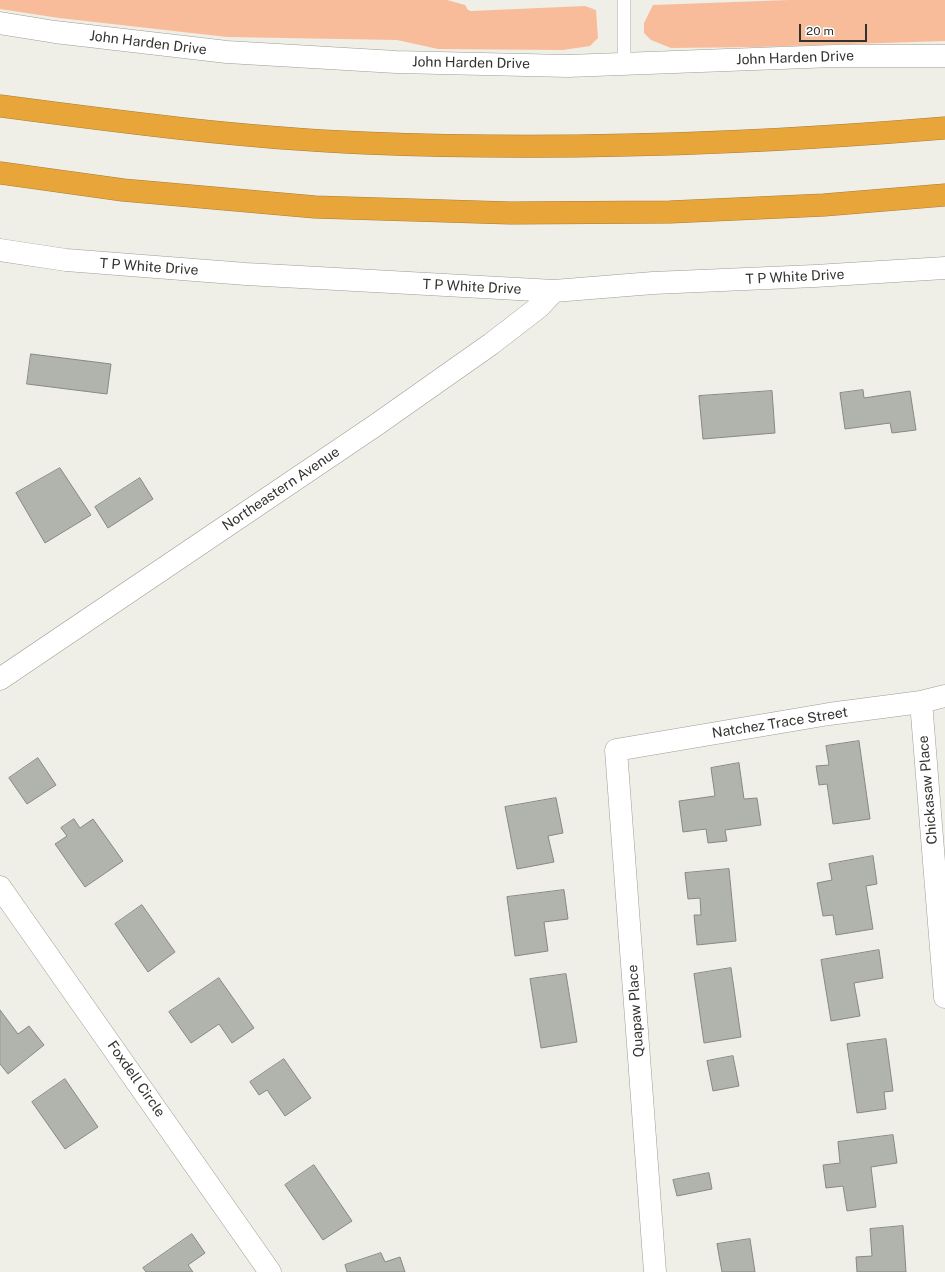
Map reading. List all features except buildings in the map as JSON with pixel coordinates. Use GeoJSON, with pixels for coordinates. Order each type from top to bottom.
{"type":"FeatureCollection","features":[{"type":"Feature","properties":{"kind":"highway"},"geometry":{"type":"LineString","coordinates":[[0,106],[176,129],[362,143],[516,147],[748,142],[945,128]]}},
{"type":"Feature","properties":{"kind":"highway"},"geometry":{"type":"LineString","coordinates":[[0,173],[123,190],[315,207],[510,212],[670,212],[824,204],[945,195]]}},
{"type":"Feature","properties":{"kind":"street","name":"John Harden Drive"},"geometry":{"type":"LineString","coordinates":[[0,23],[55,32],[227,52],[396,62],[568,66],[834,56],[945,56]]}},
{"type":"Feature","properties":{"kind":"street","name":"T P White Drive"},"geometry":{"type":"LineString","coordinates":[[0,250],[66,260],[246,274],[554,291],[653,283],[815,276],[945,268]]}},
{"type":"Feature","properties":{"kind":"street","name":"Northeastern Avenue"},"geometry":{"type":"LineString","coordinates":[[0,679],[418,396],[491,344],[539,307],[554,291]]}},
{"type":"Feature","properties":{"kind":"street","name":"Natchez Trace Street"},"geometry":{"type":"LineString","coordinates":[[616,750],[829,714],[921,702],[945,696]]}},
{"type":"Feature","properties":{"kind":"street","name":"Chickasaw Place"},"geometry":{"type":"LineString","coordinates":[[921,702],[945,997]]}},
{"type":"Feature","properties":{"kind":"street","name":"Quapaw Place"},"geometry":{"type":"LineString","coordinates":[[616,750],[655,1272]]}},
{"type":"Feature","properties":{"kind":"street","name":"Foxdell Circle"},"geometry":{"type":"LineString","coordinates":[[0,887],[270,1272]]}},
{"type":"Feature","properties":{"kind":"lane"},"geometry":{"type":"LineString","coordinates":[[624,0],[624,64]]}},
{"type":"Feature","properties":{"kind":"shaded area"},"geometry":{"type":"Polygon","coordinates":[[[0,0],[447,0],[465,5],[468,10],[471,11],[585,6],[596,10],[598,38],[590,46],[563,50],[438,49],[397,40],[227,37],[59,18],[0,9],[0,0]]]}},
{"type":"Feature","properties":{"kind":"shaded area"},"geometry":{"type":"Polygon","coordinates":[[[789,0],[945,0],[945,41],[671,48],[651,40],[644,33],[644,23],[653,5],[789,0]]]}}]}
